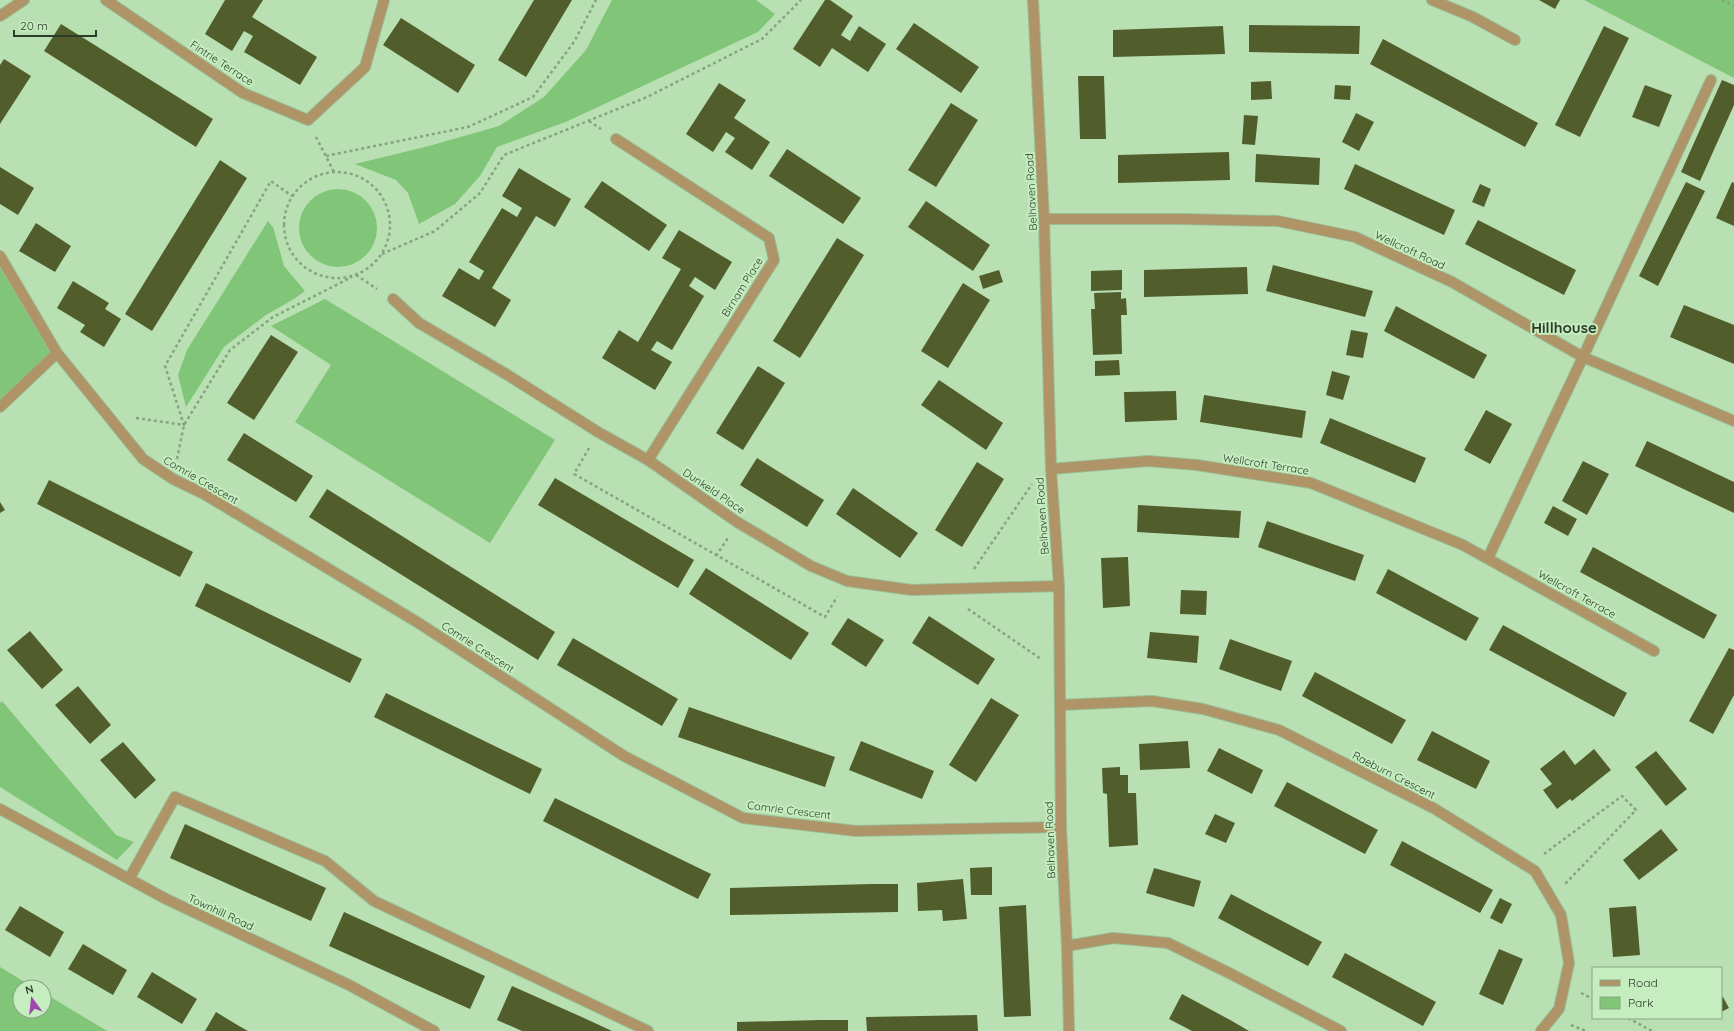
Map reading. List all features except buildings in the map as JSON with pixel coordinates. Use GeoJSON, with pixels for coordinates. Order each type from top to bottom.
{"type":"FeatureCollection","features":[{"type":"Feature","properties":{"kind":"street"},"geometry":{"type":"LineString","coordinates":[[0,16],[24,0]]}},
{"type":"Feature","properties":{"kind":"street","name":"Fintrie Terrace"},"geometry":{"type":"LineString","coordinates":[[106,0],[243,93],[308,120]]}},
{"type":"Feature","properties":{"kind":"street"},"geometry":{"type":"LineString","coordinates":[[308,120],[365,67],[384,0]]}},
{"type":"Feature","properties":{"kind":"street","name":"Belhaven Road"},"geometry":{"type":"LineString","coordinates":[[1033,0],[1044,219],[1050,456],[1059,586],[1060,827],[1067,946],[1069,1031]]}},
{"type":"Feature","properties":{"kind":"street"},"geometry":{"type":"LineString","coordinates":[[1432,0],[1472,17],[1515,40]]}},
{"type":"Feature","properties":{"kind":"street"},"geometry":{"type":"LineString","coordinates":[[1488,558],[1711,80]]}},
{"type":"Feature","properties":{"kind":"street","name":"Birnam Place"},"geometry":{"type":"LineString","coordinates":[[616,139],[769,238],[774,260],[648,460]]}},
{"type":"Feature","properties":{"kind":"street","name":"Wellcroft Road"},"geometry":{"type":"LineString","coordinates":[[1044,219],[1278,221],[1354,237],[1452,282],[1583,357],[1734,421]]}},
{"type":"Feature","properties":{"kind":"street","name":"Comrie Crescent"},"geometry":{"type":"LineString","coordinates":[[0,256],[57,353],[143,459],[173,479],[204,494],[417,622],[624,756],[743,818],[856,831],[1060,827]]}},
{"type":"Feature","properties":{"kind":"street","name":"Dunkeld Place"},"geometry":{"type":"LineString","coordinates":[[393,298],[419,323],[506,374],[598,432],[648,460],[737,522],[811,566],[847,581],[912,590],[1059,586]]}},
{"type":"Feature","properties":{"kind":"street"},"geometry":{"type":"LineString","coordinates":[[0,407],[57,353]]}},
{"type":"Feature","properties":{"kind":"street","name":"Wellcroft Terrace"},"geometry":{"type":"LineString","coordinates":[[1051,469],[1148,461],[1197,465],[1311,483],[1463,545],[1654,651]]}},
{"type":"Feature","properties":{"kind":"street","name":"Raeburn Crescent"},"geometry":{"type":"LineString","coordinates":[[1060,705],[1152,701],[1203,709],[1279,730],[1435,809],[1535,871],[1561,915],[1569,963],[1559,1009],[1540,1031]]}},
{"type":"Feature","properties":{"kind":"street"},"geometry":{"type":"LineString","coordinates":[[129,879],[175,797],[325,861],[374,902],[648,1031]]}},
{"type":"Feature","properties":{"kind":"street","name":"Townhill Road"},"geometry":{"type":"LineString","coordinates":[[0,809],[166,899],[349,985],[434,1031]]}},
{"type":"Feature","properties":{"kind":"street"},"geometry":{"type":"LineString","coordinates":[[1067,946],[1113,938],[1168,943],[1341,1031]]}},
{"type":"Feature","properties":{"kind":"path"},"geometry":{"type":"LineString","coordinates":[[326,156],[468,127],[533,97],[574,42],[596,0]]}},
{"type":"Feature","properties":{"kind":"path"},"geometry":{"type":"LineString","coordinates":[[382,254],[435,231],[480,193],[504,155],[647,98],[762,39],[801,0]]}},
{"type":"Feature","properties":{"kind":"path"},"geometry":{"type":"LineString","coordinates":[[1722,0],[1734,6]]}},
{"type":"Feature","properties":{"kind":"path"},"geometry":{"type":"LineString","coordinates":[[308,120],[334,172]]}},
{"type":"Feature","properties":{"kind":"path"},"geometry":{"type":"LineString","coordinates":[[173,479],[184,425],[230,350],[273,317],[356,275],[371,267],[382,254],[389,239],[390,222],[387,206],[378,191],[366,180],[351,174],[334,172],[318,175],[303,184],[292,196],[285,211],[283,228],[287,244],[295,259],[307,270],[322,277],[339,279],[356,275],[393,298]]}},
{"type":"Feature","properties":{"kind":"path"},"geometry":{"type":"LineString","coordinates":[[184,425],[165,366],[271,181],[292,196]]}},
{"type":"Feature","properties":{"kind":"path"},"geometry":{"type":"LineString","coordinates":[[106,414],[184,425]]}},
{"type":"Feature","properties":{"kind":"path"},"geometry":{"type":"LineString","coordinates":[[598,432],[574,474],[825,616]]}},
{"type":"Feature","properties":{"kind":"path"},"geometry":{"type":"LineString","coordinates":[[960,589],[1050,456]]}},
{"type":"Feature","properties":{"kind":"path"},"geometry":{"type":"LineString","coordinates":[[941,590],[1060,673]]}},
{"type":"Feature","properties":{"kind":"path"},"geometry":{"type":"LineString","coordinates":[[1527,866],[1622,796],[1636,810],[1551,898]]}},
{"type":"Feature","properties":{"kind":"path"},"geometry":{"type":"LineString","coordinates":[[1630,1019],[1652,1031]]}},
{"type":"Feature","properties":{"kind":"green space"},"geometry":{"type":"Polygon","coordinates":[[[612,0],[756,0],[775,14],[758,32],[568,121],[497,147],[480,176],[455,204],[419,224],[408,193],[396,180],[355,164],[429,146],[499,126],[544,97],[586,50],[612,0]]]}},
{"type":"Feature","properties":{"kind":"green space"},"geometry":{"type":"Polygon","coordinates":[[[1584,0],[1734,0],[1734,78],[1584,0]]]}},
{"type":"Feature","properties":{"kind":"green space"},"geometry":{"type":"Polygon","coordinates":[[[338,189],[353,192],[360,196],[370,206],[374,213],[377,228],[374,243],[370,250],[360,260],[353,264],[338,267],[323,264],[316,260],[306,250],[302,243],[299,228],[302,213],[306,206],[316,196],[323,192],[338,189]]]}},
{"type":"Feature","properties":{"kind":"green space"},"geometry":{"type":"Polygon","coordinates":[[[268,221],[273,227],[284,266],[305,291],[266,315],[224,347],[186,407],[178,375],[187,350],[268,221]]]}},
{"type":"Feature","properties":{"kind":"green space"},"geometry":{"type":"Polygon","coordinates":[[[0,256],[57,353],[0,407],[0,256]]]}},
{"type":"Feature","properties":{"kind":"green space"},"geometry":{"type":"Polygon","coordinates":[[[325,299],[555,440],[490,543],[295,422],[331,365],[271,326],[325,299]]]}},
{"type":"Feature","properties":{"kind":"green space"},"geometry":{"type":"Polygon","coordinates":[[[2,701],[116,835],[134,842],[117,860],[0,787],[0,703],[2,701]]]}},
{"type":"Feature","properties":{"kind":"green space"},"geometry":{"type":"Polygon","coordinates":[[[0,967],[20,979],[12,979],[12,1019],[52,1019],[52,998],[107,1031],[0,1031],[0,967]]]}},
{"type":"Feature","properties":{"kind":"district","name":"Hillhouse"},"geometry":{"type":"Point","coordinates":[1564,328]}}]}
